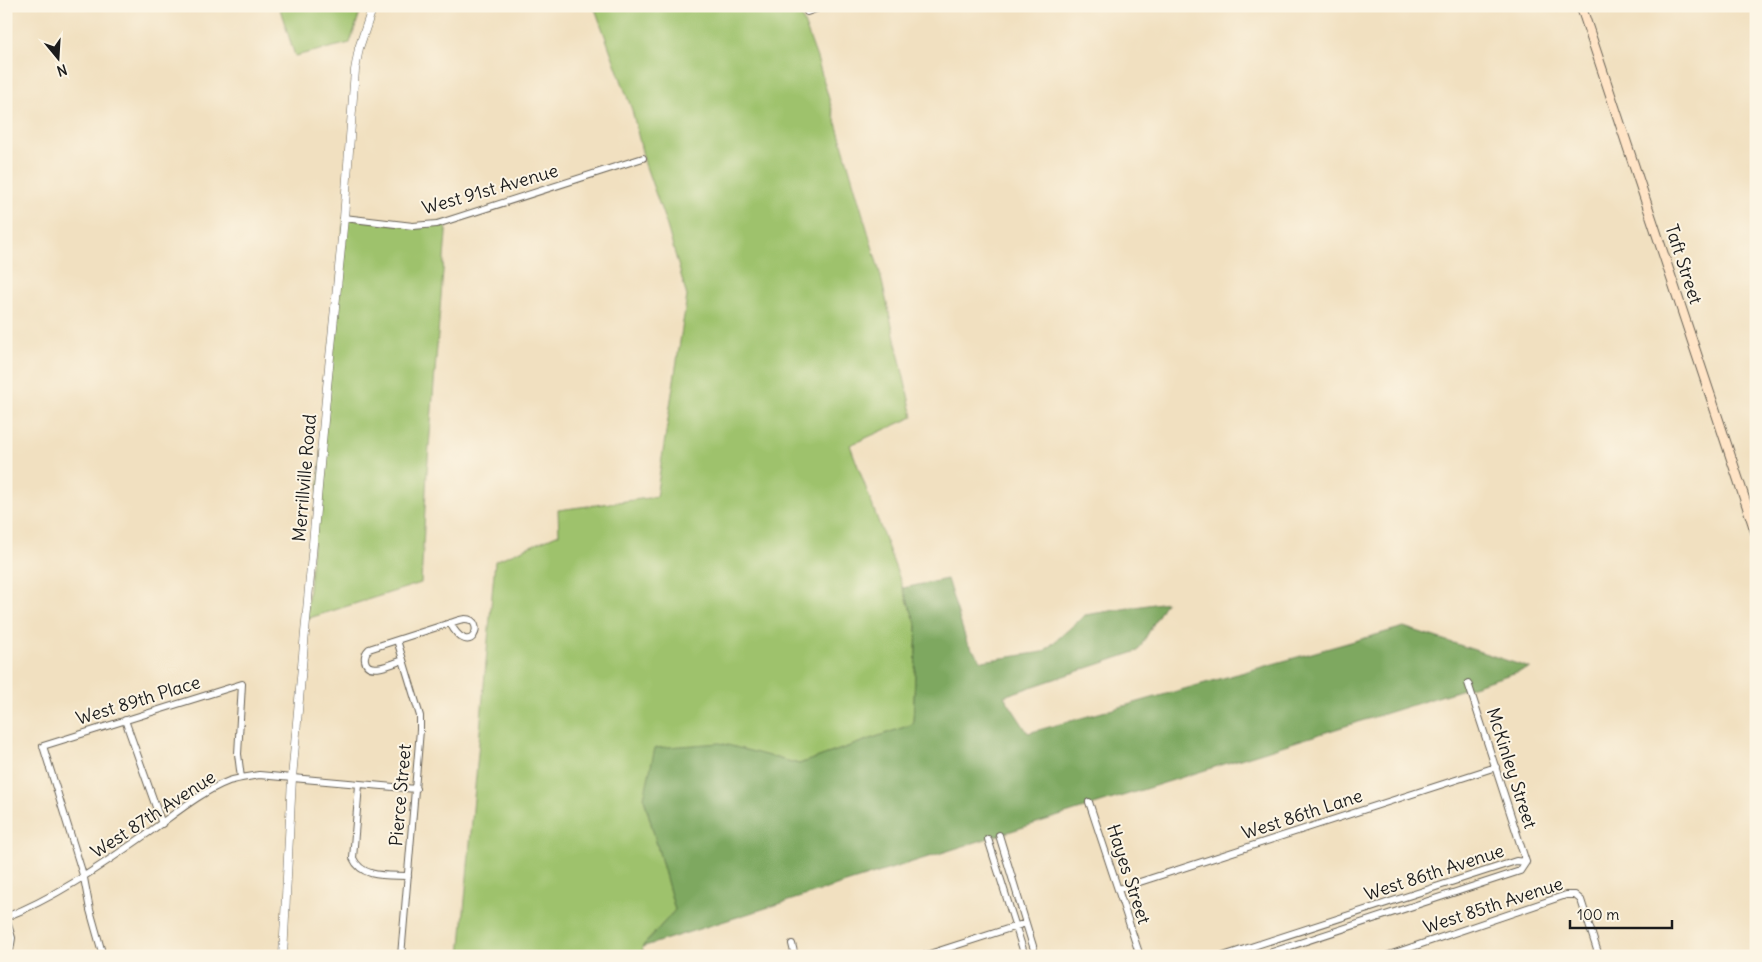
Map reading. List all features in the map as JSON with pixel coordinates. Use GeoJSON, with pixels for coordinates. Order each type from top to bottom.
{"type":"FeatureCollection","features":[{"type":"Feature","properties":{"kind":"main road","name":"Taft Street"},"geometry":{"type":"LineString","coordinates":[[1581,6],[1756,533]]}},
{"type":"Feature","properties":{"kind":"street","name":"Merrillville Road"},"geometry":{"type":"LineString","coordinates":[[283,956],[292,778],[344,218],[355,70],[359,48],[372,6]]}},
{"type":"Feature","properties":{"kind":"street"},"geometry":{"type":"LineString","coordinates":[[807,12],[824,6]]}},
{"type":"Feature","properties":{"kind":"street","name":"West 91st Avenue"},"geometry":{"type":"LineString","coordinates":[[344,218],[414,226],[437,224],[642,158]]}},
{"type":"Feature","properties":{"kind":"street"},"geometry":{"type":"LineString","coordinates":[[403,660],[374,669],[366,663],[366,652],[369,649],[450,623]]}},
{"type":"Feature","properties":{"kind":"street","name":"Pierce Street"},"geometry":{"type":"LineString","coordinates":[[397,640],[420,716],[416,789],[401,956]]}},
{"type":"Feature","properties":{"kind":"street","name":"McKinley Street"},"geometry":{"type":"LineString","coordinates":[[1468,683],[1526,862]]}},
{"type":"Feature","properties":{"kind":"street","name":"West 89th Place"},"geometry":{"type":"LineString","coordinates":[[84,878],[43,746],[242,684],[238,754],[241,778]]}},
{"type":"Feature","properties":{"kind":"street"},"geometry":{"type":"LineString","coordinates":[[125,720],[162,824]]}},
{"type":"Feature","properties":{"kind":"street","name":"West 86th Lane"},"geometry":{"type":"LineString","coordinates":[[1118,889],[1496,767]]}},
{"type":"Feature","properties":{"kind":"street","name":"West 87th Avenue"},"geometry":{"type":"LineString","coordinates":[[6,917],[50,898],[84,878],[204,795],[228,782],[259,775],[416,789]]}},
{"type":"Feature","properties":{"kind":"street"},"geometry":{"type":"LineString","coordinates":[[359,785],[353,858],[356,865],[368,873],[408,876]]}},
{"type":"Feature","properties":{"kind":"street","name":"Hayes Street"},"geometry":{"type":"LineString","coordinates":[[1089,802],[1140,956]]}},
{"type":"Feature","properties":{"kind":"street"},"geometry":{"type":"LineString","coordinates":[[999,836],[1036,956]]}},
{"type":"Feature","properties":{"kind":"street"},"geometry":{"type":"LineString","coordinates":[[988,839],[1025,956]]}},
{"type":"Feature","properties":{"kind":"street","name":"West 86th Avenue"},"geometry":{"type":"LineString","coordinates":[[1223,956],[1516,861],[1526,862],[1520,871],[1260,956]]}},
{"type":"Feature","properties":{"kind":"street"},"geometry":{"type":"LineString","coordinates":[[84,878],[90,910],[103,956]]}},
{"type":"Feature","properties":{"kind":"street","name":"West 85th Avenue"},"geometry":{"type":"LineString","coordinates":[[1386,956],[1566,895],[1575,895],[1580,900],[1599,956]]}},
{"type":"Feature","properties":{"kind":"street"},"geometry":{"type":"LineString","coordinates":[[6,917],[12,938],[9,956]]}},
{"type":"Feature","properties":{"kind":"street"},"geometry":{"type":"LineString","coordinates":[[923,956],[1026,923]]}},
{"type":"Feature","properties":{"kind":"street"},"geometry":{"type":"LineString","coordinates":[[792,944],[796,956]]}},
{"type":"Feature","properties":{"kind":"green space"},"geometry":{"type":"Polygon","coordinates":[[[279,6],[362,6],[350,43],[295,56],[279,6]]]}},
{"type":"Feature","properties":{"kind":"green space"},"geometry":{"type":"Polygon","coordinates":[[[594,6],[798,6],[817,58],[880,273],[913,417],[850,445],[917,626],[913,724],[799,764],[720,744],[644,798],[675,910],[642,947],[645,956],[460,956],[495,561],[559,534],[558,510],[656,497],[687,296],[667,226],[645,164],[632,110],[594,6]]]}},
{"type":"Feature","properties":{"kind":"green space"},"geometry":{"type":"Polygon","coordinates":[[[344,218],[413,226],[447,221],[427,472],[421,583],[306,619],[344,218]]]}},
{"type":"Feature","properties":{"kind":"green space"},"geometry":{"type":"Polygon","coordinates":[[[947,579],[967,643],[982,661],[1043,652],[1085,615],[1166,602],[1138,651],[1004,696],[1028,733],[1404,627],[1530,668],[642,947],[675,910],[644,798],[655,748],[720,743],[799,764],[913,724],[917,626],[903,588],[947,579]]]}}]}
